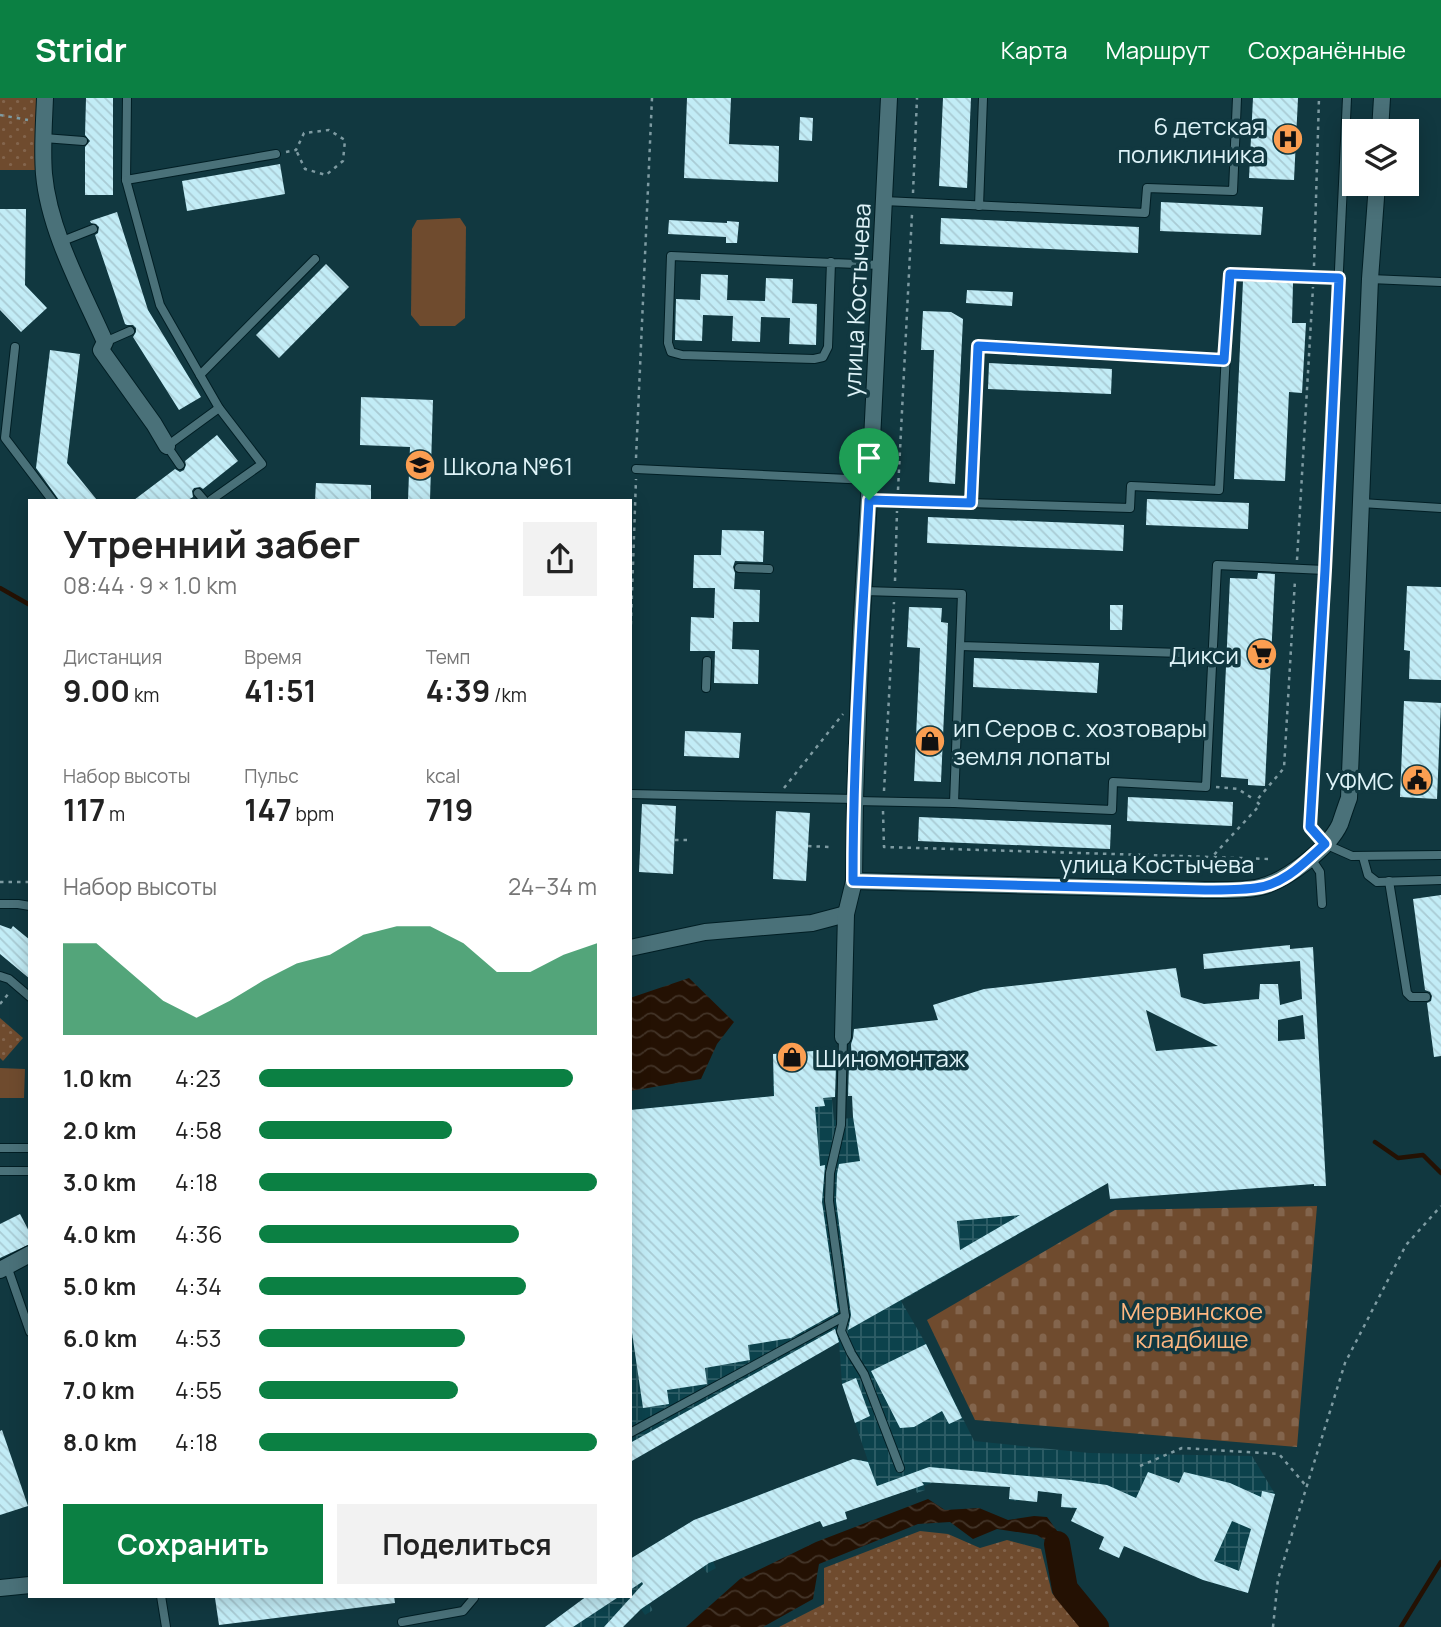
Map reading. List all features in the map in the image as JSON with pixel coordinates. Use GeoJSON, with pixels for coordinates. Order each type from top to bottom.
{"type":"FeatureCollection","features":[{"type":"Feature","properties":{"kind":"street"},"geometry":{"type":"LineString","coordinates":[[45,98],[44,175],[60,242],[105,342],[101,350],[167,446]]}},
{"type":"Feature","properties":{"kind":"street","name":"улица Костычева"},"geometry":{"type":"LineString","coordinates":[[843,1037],[846,914],[853,881],[859,695],[889,98]]}},
{"type":"Feature","properties":{"kind":"street"},"geometry":{"type":"LineString","coordinates":[[1381,119],[1382,98]]}},
{"type":"Feature","properties":{"kind":"street","name":"улица Костычева"},"geometry":{"type":"LineString","coordinates":[[853,881],[1205,890],[1258,888],[1278,881],[1294,871],[1325,844],[1339,825],[1349,798],[1370,279],[1376,196]]}},
{"type":"Feature","properties":{"kind":"street"},"geometry":{"type":"LineString","coordinates":[[632,948],[705,932],[812,923],[846,914]]}},
{"type":"Feature","properties":{"kind":"street"},"geometry":{"type":"LineString","coordinates":[[3,1268],[28,1255]]}},
{"type":"Feature","properties":{"kind":"street"},"geometry":{"type":"LineString","coordinates":[[0,1588],[28,1585]]}},
{"type":"Feature","properties":{"kind":"lane"},"geometry":{"type":"LineString","coordinates":[[127,98],[126,180],[160,304],[219,408],[262,464],[212,499]]}},
{"type":"Feature","properties":{"kind":"lane"},"geometry":{"type":"LineString","coordinates":[[979,206],[983,98]]}},
{"type":"Feature","properties":{"kind":"lane"},"geometry":{"type":"LineString","coordinates":[[884,201],[1145,213],[1147,188],[1233,191],[1237,98]]}},
{"type":"Feature","properties":{"kind":"lane"},"geometry":{"type":"LineString","coordinates":[[1347,98],[1310,827],[1325,844],[1343,853],[1363,857],[1441,855]]}},
{"type":"Feature","properties":{"kind":"lane"},"geometry":{"type":"LineString","coordinates":[[44,130],[83,141]]}},
{"type":"Feature","properties":{"kind":"lane"},"geometry":{"type":"LineString","coordinates":[[126,180],[276,154]]}},
{"type":"Feature","properties":{"kind":"lane"},"geometry":{"type":"LineString","coordinates":[[60,242],[93,229]]}},
{"type":"Feature","properties":{"kind":"lane"},"geometry":{"type":"LineString","coordinates":[[831,262],[828,347],[823,357],[801,359],[682,355],[671,352],[668,343],[671,256],[831,262],[880,265]]}},
{"type":"Feature","properties":{"kind":"lane"},"geometry":{"type":"LineString","coordinates":[[200,375],[315,259]]}},
{"type":"Feature","properties":{"kind":"lane"},"geometry":{"type":"LineString","coordinates":[[869,500],[1130,508],[1131,486],[1219,490],[1230,274],[1339,278]]}},
{"type":"Feature","properties":{"kind":"lane"},"geometry":{"type":"LineString","coordinates":[[1370,279],[1441,282]]}},
{"type":"Feature","properties":{"kind":"lane"},"geometry":{"type":"LineString","coordinates":[[105,342],[130,331]]}},
{"type":"Feature","properties":{"kind":"lane"},"geometry":{"type":"LineString","coordinates":[[971,503],[978,346],[1224,360]]}},
{"type":"Feature","properties":{"kind":"lane"},"geometry":{"type":"LineString","coordinates":[[15,347],[5,438],[51,499]]}},
{"type":"Feature","properties":{"kind":"lane"},"geometry":{"type":"LineString","coordinates":[[180,465],[167,446],[219,408]]}},
{"type":"Feature","properties":{"kind":"lane"},"geometry":{"type":"LineString","coordinates":[[636,468],[870,480]]}},
{"type":"Feature","properties":{"kind":"lane"},"geometry":{"type":"LineString","coordinates":[[1361,503],[1441,508]]}},
{"type":"Feature","properties":{"kind":"lane"},"geometry":{"type":"LineString","coordinates":[[632,794],[1112,810],[1113,782],[1206,787],[1217,565],[1325,570]]}},
{"type":"Feature","properties":{"kind":"lane"},"geometry":{"type":"LineString","coordinates":[[739,568],[769,569]]}},
{"type":"Feature","properties":{"kind":"lane"},"geometry":{"type":"LineString","coordinates":[[864,592],[962,594],[954,803]]}},
{"type":"Feature","properties":{"kind":"lane"},"geometry":{"type":"LineString","coordinates":[[960,646],[1212,654]]}},
{"type":"Feature","properties":{"kind":"lane"},"geometry":{"type":"LineString","coordinates":[[706,688],[707,661]]}},
{"type":"Feature","properties":{"kind":"lane"},"geometry":{"type":"LineString","coordinates":[[1310,857],[1320,872],[1322,904]]}},
{"type":"Feature","properties":{"kind":"lane"},"geometry":{"type":"LineString","coordinates":[[1363,857],[1368,875],[1377,882],[1441,880]]}},
{"type":"Feature","properties":{"kind":"lane"},"geometry":{"type":"LineString","coordinates":[[1389,881],[1407,993],[1410,997],[1426,997]]}},
{"type":"Feature","properties":{"kind":"lane"},"geometry":{"type":"LineString","coordinates":[[0,904],[28,906]]}},
{"type":"Feature","properties":{"kind":"lane"},"geometry":{"type":"LineString","coordinates":[[0,976],[9,979],[28,995]]}},
{"type":"Feature","properties":{"kind":"lane"},"geometry":{"type":"LineString","coordinates":[[843,1037],[841,1125],[830,1172],[829,1201],[845,1316],[841,1331],[864,1374],[900,1468]]}},
{"type":"Feature","properties":{"kind":"lane"},"geometry":{"type":"LineString","coordinates":[[0,1148],[28,1148]]}},
{"type":"Feature","properties":{"kind":"lane"},"geometry":{"type":"LineString","coordinates":[[0,1171],[28,1171]]}},
{"type":"Feature","properties":{"kind":"lane"},"geometry":{"type":"LineString","coordinates":[[3,1268],[28,1327]]}},
{"type":"Feature","properties":{"kind":"lane"},"geometry":{"type":"LineString","coordinates":[[632,1432],[845,1316]]}},
{"type":"Feature","properties":{"kind":"lane"},"geometry":{"type":"LineString","coordinates":[[161,1598],[166,1627]]}},
{"type":"Feature","properties":{"kind":"lane"},"geometry":{"type":"LineString","coordinates":[[402,1622],[463,1611],[473,1598]]}},
{"type":"Feature","properties":{"kind":"path"},"geometry":{"type":"LineString","coordinates":[[632,589],[652,98]]}},
{"type":"Feature","properties":{"kind":"path"},"geometry":{"type":"LineString","coordinates":[[1256,801],[1284,768],[1313,277],[1320,98]]}},
{"type":"Feature","properties":{"kind":"path"},"geometry":{"type":"LineString","coordinates":[[0,116],[44,130]]}},
{"type":"Feature","properties":{"kind":"path"},"geometry":{"type":"LineString","coordinates":[[329,130],[345,140],[344,161],[326,176],[304,169],[296,150],[304,133],[329,130]]}},
{"type":"Feature","properties":{"kind":"path"},"geometry":{"type":"LineString","coordinates":[[276,154],[296,150]]}},
{"type":"Feature","properties":{"kind":"path"},"geometry":{"type":"LineString","coordinates":[[776,798],[859,695]]}},
{"type":"Feature","properties":{"kind":"path"},"geometry":{"type":"LineString","coordinates":[[1206,787],[1238,789],[1260,806],[1212,857],[1268,859]]}},
{"type":"Feature","properties":{"kind":"path"},"geometry":{"type":"LineString","coordinates":[[675,840],[687,840]]}},
{"type":"Feature","properties":{"kind":"path"},"geometry":{"type":"LineString","coordinates":[[808,846],[830,847]]}},
{"type":"Feature","properties":{"kind":"path"},"geometry":{"type":"LineString","coordinates":[[0,882],[28,883]]}},
{"type":"Feature","properties":{"kind":"path"},"geometry":{"type":"LineString","coordinates":[[1273,1627],[1278,1579],[1345,1363],[1406,1245],[1441,1206]]}},
{"type":"Feature","properties":{"kind":"path"},"geometry":{"type":"LineString","coordinates":[[1140,1466],[1182,1448],[1279,1454],[1307,1488]]}},
{"type":"Feature","properties":{"kind":"shaded area"},"geometry":{"type":"Polygon","coordinates":[[[827,1050],[834,1120],[1126,1086],[1108,1183],[901,1301],[926,1344],[974,1441],[1089,1453],[1252,1456],[1275,1494],[1248,1593],[1203,1580],[1125,1546],[1119,1558],[1099,1549],[1104,1537],[1071,1521],[1077,1509],[1061,1507],[1062,1494],[1038,1491],[1037,1502],[1026,1501],[1027,1489],[1020,1489],[1018,1501],[1009,1500],[1010,1487],[934,1482],[917,1493],[915,1488],[845,1512],[847,1519],[823,1527],[820,1521],[713,1561],[716,1568],[707,1573],[703,1567],[649,1604],[653,1610],[645,1615],[641,1609],[623,1627],[545,1627],[584,1598],[632,1598],[632,1558],[694,1520],[853,1459],[868,1461],[842,1384],[839,1342],[632,1461],[632,1110],[773,1096],[773,1054],[827,1050]]]}},
{"type":"Feature","properties":{"kind":"green space"},"geometry":{"type":"Polygon","coordinates":[[[0,98],[36,98],[36,170],[0,170],[0,98]]]}},
{"type":"Feature","properties":{"kind":"green space"},"geometry":{"type":"Polygon","coordinates":[[[460,218],[466,227],[465,318],[455,326],[420,326],[411,315],[412,229],[417,220],[460,218]]]}},
{"type":"Feature","properties":{"kind":"green space"},"geometry":{"type":"Polygon","coordinates":[[[0,1018],[23,1038],[3,1061],[0,1058],[0,1018]]]}},
{"type":"Feature","properties":{"kind":"green space"},"geometry":{"type":"Polygon","coordinates":[[[0,1068],[25,1069],[24,1098],[0,1098],[0,1068]]]}},
{"type":"Feature","properties":{"kind":"green space","name":"Мервинское кладбище"},"geometry":{"type":"Polygon","coordinates":[[[1317,1206],[1297,1447],[975,1420],[927,1320],[1115,1210],[1317,1206]]]}},
{"type":"Feature","properties":{"kind":"green space"},"geometry":{"type":"Polygon","coordinates":[[[920,1531],[948,1534],[980,1548],[1007,1540],[1041,1549],[1052,1593],[1082,1627],[779,1627],[824,1604],[824,1568],[920,1531]]]}},
{"type":"Feature","properties":{"kind":"water"},"geometry":{"type":"Polygon","coordinates":[[[689,978],[734,1022],[717,1044],[701,1079],[632,1091],[632,997],[689,978]]]}},
{"type":"Feature","properties":{"kind":"water"},"geometry":{"type":"Polygon","coordinates":[[[928,1499],[945,1510],[979,1508],[1008,1520],[1047,1517],[1060,1535],[1056,1547],[1037,1535],[997,1529],[973,1539],[950,1522],[918,1524],[819,1564],[813,1599],[763,1627],[686,1627],[740,1579],[816,1542],[928,1499]]]}},
{"type":"Feature","properties":{"kind":"building"},"geometry":{"type":"Polygon","coordinates":[[[86,98],[113,98],[113,195],[85,195],[85,147],[90,141],[85,135],[86,98]]]}},
{"type":"Feature","properties":{"kind":"building"},"geometry":{"type":"Polygon","coordinates":[[[687,98],[731,98],[729,144],[779,146],[778,182],[684,178],[687,98]]]}},
{"type":"Feature","properties":{"kind":"building"},"geometry":{"type":"Polygon","coordinates":[[[943,98],[971,98],[967,188],[939,186],[943,98]]]}},
{"type":"Feature","properties":{"kind":"building"},"geometry":{"type":"Polygon","coordinates":[[[1253,98],[1298,98],[1294,180],[1249,178],[1253,98]]]}},
{"type":"Feature","properties":{"kind":"building"},"geometry":{"type":"Polygon","coordinates":[[[800,117],[813,118],[812,141],[799,140],[800,117]]]}},
{"type":"Feature","properties":{"kind":"building"},"geometry":{"type":"Polygon","coordinates":[[[280,164],[285,194],[187,211],[182,181],[280,164]]]}},
{"type":"Feature","properties":{"kind":"building"},"geometry":{"type":"Polygon","coordinates":[[[1161,202],[1263,207],[1261,235],[1160,231],[1161,202]]]}},
{"type":"Feature","properties":{"kind":"building"},"geometry":{"type":"Polygon","coordinates":[[[0,209],[26,209],[25,285],[47,308],[21,332],[0,310],[0,209]]]}},
{"type":"Feature","properties":{"kind":"building"},"geometry":{"type":"Polygon","coordinates":[[[117,212],[148,310],[201,397],[179,410],[133,337],[136,328],[125,324],[95,235],[99,227],[90,221],[117,212]]]}},
{"type":"Feature","properties":{"kind":"building"},"geometry":{"type":"Polygon","coordinates":[[[941,218],[1139,227],[1138,253],[940,244],[941,218]]]}},
{"type":"Feature","properties":{"kind":"building"},"geometry":{"type":"Polygon","coordinates":[[[669,220],[739,222],[737,243],[726,243],[726,237],[668,234],[669,220]]]}},
{"type":"Feature","properties":{"kind":"building"},"geometry":{"type":"Polygon","coordinates":[[[326,264],[349,287],[279,358],[256,335],[326,264]]]}},
{"type":"Feature","properties":{"kind":"building"},"geometry":{"type":"Polygon","coordinates":[[[701,274],[728,275],[727,300],[765,301],[766,278],[793,279],[792,303],[817,304],[816,345],[789,344],[790,318],[761,317],[760,342],[732,341],[733,316],[703,315],[702,341],[675,340],[676,299],[700,300],[701,274]]]}},
{"type":"Feature","properties":{"kind":"building"},"geometry":{"type":"Polygon","coordinates":[[[1243,281],[1293,283],[1292,323],[1306,323],[1302,393],[1289,392],[1285,481],[1234,479],[1243,281]]]}},
{"type":"Feature","properties":{"kind":"building"},"geometry":{"type":"Polygon","coordinates":[[[967,290],[1013,292],[1012,306],[966,303],[967,290]]]}},
{"type":"Feature","properties":{"kind":"building"},"geometry":{"type":"Polygon","coordinates":[[[923,311],[951,312],[963,319],[955,484],[929,482],[934,350],[921,350],[923,311]]]}},
{"type":"Feature","properties":{"kind":"building"},"geometry":{"type":"Polygon","coordinates":[[[50,350],[80,354],[67,463],[96,499],[58,499],[36,468],[50,350]]]}},
{"type":"Feature","properties":{"kind":"building"},"geometry":{"type":"Polygon","coordinates":[[[989,363],[1112,369],[1111,394],[988,389],[989,363]]]}},
{"type":"Feature","properties":{"kind":"building","name":"Школа №61"},"geometry":{"type":"Polygon","coordinates":[[[361,397],[433,400],[430,499],[408,499],[410,447],[360,445],[361,397]]]}},
{"type":"Feature","properties":{"kind":"building"},"geometry":{"type":"Polygon","coordinates":[[[217,435],[238,461],[203,489],[194,488],[193,497],[190,499],[135,499],[175,469],[180,472],[184,470],[185,461],[217,435]]]}},
{"type":"Feature","properties":{"kind":"building"},"geometry":{"type":"Polygon","coordinates":[[[316,483],[371,485],[371,499],[315,499],[316,483]]]}},
{"type":"Feature","properties":{"kind":"building"},"geometry":{"type":"Polygon","coordinates":[[[1147,499],[1249,503],[1248,529],[1146,525],[1147,499]]]}},
{"type":"Feature","properties":{"kind":"building"},"geometry":{"type":"Polygon","coordinates":[[[928,517],[1124,525],[1123,551],[927,543],[928,517]]]}},
{"type":"Feature","properties":{"kind":"building"},"geometry":{"type":"Polygon","coordinates":[[[722,530],[764,531],[763,562],[735,561],[733,567],[734,589],[760,590],[759,622],[733,622],[732,649],[759,650],[758,684],[714,683],[715,651],[690,651],[691,617],[714,618],[715,588],[693,588],[694,555],[721,555],[722,530]]]}},
{"type":"Feature","properties":{"kind":"building"},"geometry":{"type":"Polygon","coordinates":[[[1258,573],[1275,574],[1265,786],[1248,785],[1248,779],[1221,777],[1230,578],[1257,579],[1258,573]]]}},
{"type":"Feature","properties":{"kind":"building"},"geometry":{"type":"Polygon","coordinates":[[[1407,586],[1441,587],[1441,680],[1409,679],[1410,651],[1404,650],[1407,586]]]}},
{"type":"Feature","properties":{"kind":"building"},"geometry":{"type":"Polygon","coordinates":[[[1110,605],[1123,605],[1122,630],[1110,630],[1110,605]]]}},
{"type":"Feature","properties":{"kind":"building"},"geometry":{"type":"Polygon","coordinates":[[[909,607],[942,608],[941,622],[948,623],[941,782],[914,781],[920,648],[907,647],[909,607]]]}},
{"type":"Feature","properties":{"kind":"building"},"geometry":{"type":"Polygon","coordinates":[[[974,658],[1099,663],[1097,693],[973,687],[974,658]]]}},
{"type":"Feature","properties":{"kind":"building"},"geometry":{"type":"Polygon","coordinates":[[[1404,701],[1441,703],[1437,799],[1400,797],[1404,701]]]}},
{"type":"Feature","properties":{"kind":"building"},"geometry":{"type":"Polygon","coordinates":[[[685,731],[741,733],[739,758],[684,756],[685,731]]]}},
{"type":"Feature","properties":{"kind":"building"},"geometry":{"type":"Polygon","coordinates":[[[1128,797],[1233,802],[1232,826],[1127,821],[1128,797]]]}},
{"type":"Feature","properties":{"kind":"building"},"geometry":{"type":"Polygon","coordinates":[[[642,804],[676,806],[673,874],[639,872],[642,804]]]}},
{"type":"Feature","properties":{"kind":"building"},"geometry":{"type":"Polygon","coordinates":[[[776,811],[810,813],[806,881],[773,879],[776,811]]]}},
{"type":"Feature","properties":{"kind":"building"},"geometry":{"type":"Polygon","coordinates":[[[919,817],[1111,825],[1110,849],[918,841],[919,817]]]}},
{"type":"Feature","properties":{"kind":"building"},"geometry":{"type":"Polygon","coordinates":[[[1441,895],[1441,1056],[1434,1057],[1427,1003],[1432,996],[1425,990],[1413,899],[1441,895]]]}},
{"type":"Feature","properties":{"kind":"building"},"geometry":{"type":"Polygon","coordinates":[[[0,925],[11,929],[13,926],[28,938],[28,977],[0,954],[0,925]]]}},
{"type":"Feature","properties":{"kind":"building"},"geometry":{"type":"Polygon","coordinates":[[[1290,945],[1290,949],[1313,947],[1326,1186],[1314,1184],[1110,1199],[1108,1183],[848,1330],[851,1315],[836,1201],[839,1164],[860,1161],[852,1096],[848,1096],[854,1029],[938,1020],[933,1005],[984,989],[1176,968],[1181,997],[1204,1004],[1259,999],[1260,984],[1278,984],[1280,1005],[1302,999],[1300,961],[1204,969],[1203,954],[1290,945]],[[1146,1010],[1156,1051],[1218,1046],[1146,1010]],[[1303,1015],[1278,1020],[1278,1041],[1305,1039],[1303,1015]],[[1020,1215],[957,1221],[960,1250],[1020,1215]]]}},
{"type":"Feature","properties":{"kind":"building"},"geometry":{"type":"Polygon","coordinates":[[[827,1050],[829,1066],[836,1066],[835,1097],[823,1098],[825,1106],[815,1107],[820,1166],[825,1165],[822,1202],[838,1312],[791,1338],[748,1345],[750,1360],[705,1368],[707,1384],[667,1390],[669,1404],[643,1408],[632,1333],[632,1110],[774,1096],[773,1054],[827,1050]]]}},
{"type":"Feature","properties":{"kind":"building"},"geometry":{"type":"Polygon","coordinates":[[[20,1214],[28,1229],[28,1245],[0,1258],[0,1224],[20,1214]]]}},
{"type":"Feature","properties":{"kind":"building"},"geometry":{"type":"Polygon","coordinates":[[[835,1329],[839,1342],[632,1461],[632,1442],[835,1329]]]}},
{"type":"Feature","properties":{"kind":"building"},"geometry":{"type":"Polygon","coordinates":[[[926,1344],[962,1418],[949,1424],[942,1411],[914,1427],[900,1428],[871,1371],[926,1344]]]}},
{"type":"Feature","properties":{"kind":"building"},"geometry":{"type":"Polygon","coordinates":[[[856,1378],[870,1416],[855,1423],[842,1384],[856,1378]]]}},
{"type":"Feature","properties":{"kind":"building"},"geometry":{"type":"Polygon","coordinates":[[[2,1430],[28,1506],[0,1515],[0,1431],[2,1430]]]}},
{"type":"Feature","properties":{"kind":"building"},"geometry":{"type":"Polygon","coordinates":[[[853,1459],[868,1462],[877,1486],[929,1467],[1107,1485],[1136,1498],[1148,1472],[1179,1483],[1184,1472],[1230,1483],[1261,1497],[1262,1491],[1275,1494],[1248,1593],[1203,1580],[1124,1546],[1119,1558],[1099,1549],[1104,1537],[1071,1521],[1077,1508],[1061,1507],[1062,1494],[1038,1491],[1037,1502],[1009,1499],[1010,1487],[922,1482],[924,1485],[845,1512],[847,1519],[823,1527],[820,1521],[709,1563],[641,1609],[623,1627],[604,1627],[643,1584],[642,1582],[632,1589],[632,1558],[694,1520],[853,1459]],[[1232,1521],[1214,1561],[1239,1571],[1251,1529],[1232,1521]]]}},
{"type":"Feature","properties":{"kind":"building"},"geometry":{"type":"Polygon","coordinates":[[[215,1598],[394,1598],[395,1603],[219,1625],[215,1598]]]}},
{"type":"Feature","properties":{"kind":"building"},"geometry":{"type":"Polygon","coordinates":[[[584,1598],[617,1598],[573,1627],[545,1627],[584,1598]]]}},
{"type":"Feature","properties":{"kind":"waterway"},"geometry":{"type":"LineString","coordinates":[[0,588],[28,604]]}},
{"type":"Feature","properties":{"kind":"waterway"},"geometry":{"type":"LineString","coordinates":[[1375,1142],[1398,1158],[1423,1155],[1441,1173]]}},
{"type":"Feature","properties":{"kind":"waterway"},"geometry":{"type":"LineString","coordinates":[[1057,1544],[1065,1589],[1096,1627]]}},
{"type":"Feature","properties":{"kind":"waterway"},"geometry":{"type":"LineString","coordinates":[[1401,1627],[1441,1562]]}},
{"type":"Feature","properties":{"kind":"place","name":"6 детская поликлиника"},"geometry":{"type":"Point","coordinates":[1288,139]}},
{"type":"Feature","properties":{"kind":"place","name":"Школа №61"},"geometry":{"type":"Point","coordinates":[420,465]}},
{"type":"Feature","properties":{"kind":"place","name":"Дикси"},"geometry":{"type":"Point","coordinates":[1262,654]}},
{"type":"Feature","properties":{"kind":"place","name":"ип Серов с. хозтовары земля лопаты"},"geometry":{"type":"Point","coordinates":[930,741]}},
{"type":"Feature","properties":{"kind":"place","name":"УФМС"},"geometry":{"type":"Point","coordinates":[1417,780]}},
{"type":"Feature","properties":{"kind":"place","name":"Шиномонтаж"},"geometry":{"type":"Point","coordinates":[792,1057]}},
{"type":"Feature","properties":{"kind":"route"},"geometry":{"type":"LineString","coordinates":[[1230,274],[1339,278],[1310,827],[1325,844],[1294,871],[1278,881],[1258,888],[1205,890],[853,881],[861,632],[869,500],[971,503],[978,346],[1224,360],[1230,274]]}}]}
